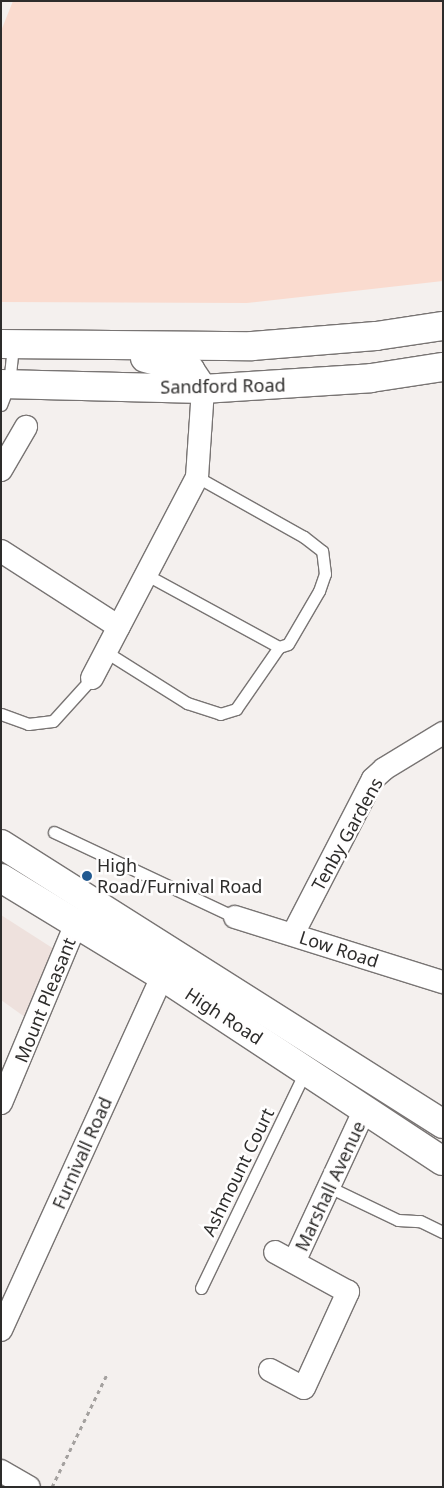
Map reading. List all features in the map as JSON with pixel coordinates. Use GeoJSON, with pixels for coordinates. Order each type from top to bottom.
{"type":"FeatureCollection","features":[{"type":"Feature","properties":{"kind":"main road"},"geometry":{"type":"LineString","coordinates":[[7,344],[67,346],[252,346],[376,336],[443,326]]}},
{"type":"Feature","properties":{"kind":"main road"},"geometry":{"type":"LineString","coordinates":[[67,346],[179,366],[190,370],[203,389]]}},
{"type":"Feature","properties":{"kind":"main road","name":"Sandford Road"},"geometry":{"type":"LineString","coordinates":[[4,391],[203,389],[371,378],[443,367]]}},
{"type":"Feature","properties":{"kind":"main road","name":"High Road"},"geometry":{"type":"LineString","coordinates":[[1,844],[443,1124]]}},
{"type":"Feature","properties":{"kind":"main road","name":"High Road"},"geometry":{"type":"LineString","coordinates":[[1,878],[162,976],[443,1161]]}},
{"type":"Feature","properties":{"kind":"street"},"geometry":{"type":"LineString","coordinates":[[92,678],[197,477],[203,389]]}},
{"type":"Feature","properties":{"kind":"street"},"geometry":{"type":"LineString","coordinates":[[1,470],[26,427]]}},
{"type":"Feature","properties":{"kind":"street"},"geometry":{"type":"LineString","coordinates":[[1,551],[119,627]]}},
{"type":"Feature","properties":{"kind":"street","name":"Tenby Gardens"},"geometry":{"type":"LineString","coordinates":[[293,934],[373,779],[384,769],[443,733]]}},
{"type":"Feature","properties":{"kind":"street","name":"Low Road"},"geometry":{"type":"LineString","coordinates":[[235,917],[443,982]]}},
{"type":"Feature","properties":{"kind":"street","name":"Mount Pleasant"},"geometry":{"type":"LineString","coordinates":[[1,1103],[76,924]]}},
{"type":"Feature","properties":{"kind":"street","name":"Furnivall Road"},"geometry":{"type":"LineString","coordinates":[[1,1330],[162,976]]}},
{"type":"Feature","properties":{"kind":"street","name":"Marshall Avenue"},"geometry":{"type":"LineString","coordinates":[[270,1370],[304,1388],[348,1292],[285,1257],[329,1187],[365,1109]]}},
{"type":"Feature","properties":{"kind":"street"},"geometry":{"type":"LineString","coordinates":[[1,1471],[29,1487]]}},
{"type":"Feature","properties":{"kind":"lane"},"geometry":{"type":"LineString","coordinates":[[4,391],[7,344]]}},
{"type":"Feature","properties":{"kind":"lane"},"geometry":{"type":"LineString","coordinates":[[106,652],[187,703],[220,714],[236,709],[279,647],[288,644],[319,591],[325,574],[322,551],[304,537],[197,477]]}},
{"type":"Feature","properties":{"kind":"lane"},"geometry":{"type":"LineString","coordinates":[[145,574],[279,647]]}},
{"type":"Feature","properties":{"kind":"lane"},"geometry":{"type":"LineString","coordinates":[[1,714],[28,724],[53,721],[92,678]]}},
{"type":"Feature","properties":{"kind":"lane"},"geometry":{"type":"LineString","coordinates":[[54,832],[235,917]]}},
{"type":"Feature","properties":{"kind":"lane","name":"Ashmount Court"},"geometry":{"type":"LineString","coordinates":[[201,1288],[306,1070]]}},
{"type":"Feature","properties":{"kind":"lane"},"geometry":{"type":"LineString","coordinates":[[329,1187],[398,1220],[420,1220],[443,1232]]}},
{"type":"Feature","properties":{"kind":"path"},"geometry":{"type":"LineString","coordinates":[[52,1487],[107,1374]]}},
{"type":"Feature","properties":{"kind":"shaded area"},"geometry":{"type":"Polygon","coordinates":[[[13,1],[443,1],[443,281],[247,303],[1,302],[1,31],[13,1]]]}},
{"type":"Feature","properties":{"kind":"shaded area"},"geometry":{"type":"Polygon","coordinates":[[[1,915],[54,949],[29,1020],[1,1000],[1,915]]]}},
{"type":"Feature","properties":{"kind":"place","name":"High Road/Furnival Road"},"geometry":{"type":"Point","coordinates":[87,876]}}]}
